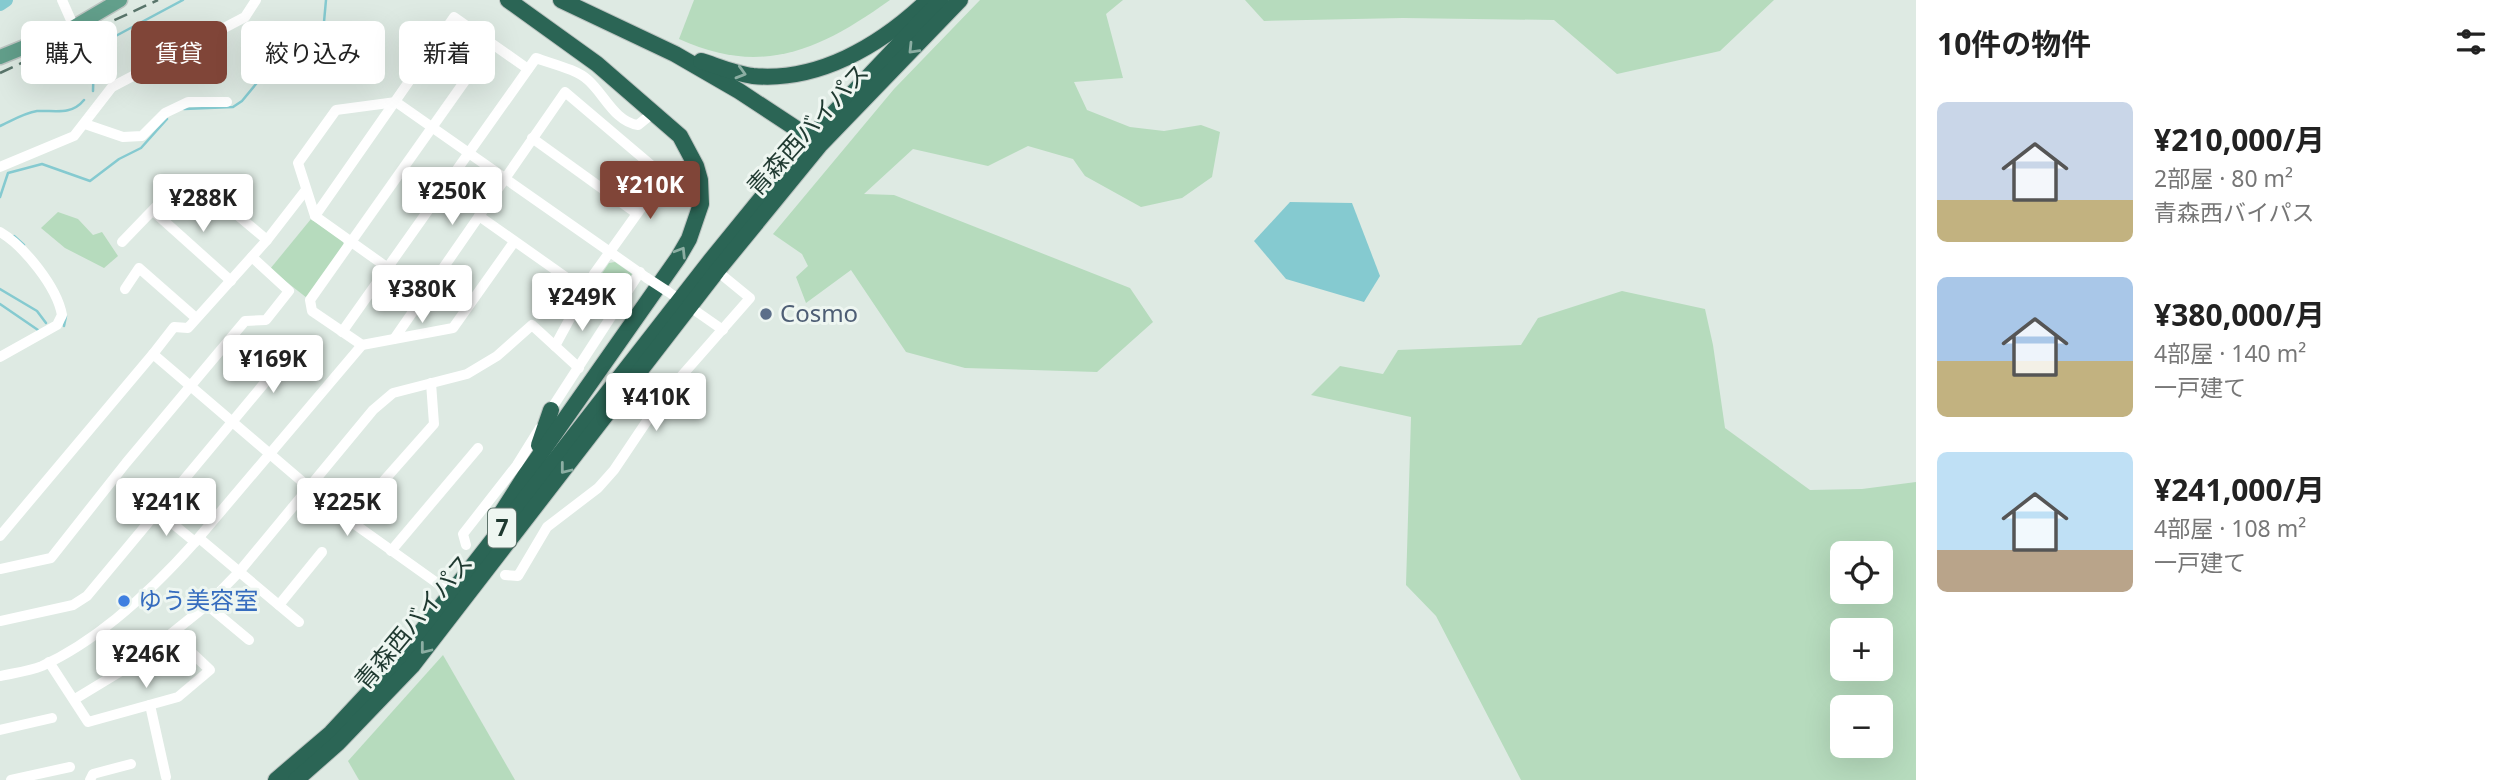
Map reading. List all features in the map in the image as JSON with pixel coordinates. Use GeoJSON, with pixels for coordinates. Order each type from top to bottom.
{"type":"FeatureCollection","features":[{"type":"Feature","properties":{"kind":"highway"},"geometry":{"type":"LineString","coordinates":[[451,593],[524,476],[678,258],[701,204],[700,180],[680,136],[597,64],[508,0]]}},
{"type":"Feature","properties":{"kind":"highway"},"geometry":{"type":"LineString","coordinates":[[561,0],[675,54],[816,141]]}},
{"type":"Feature","properties":{"kind":"highway"},"geometry":{"type":"LineString","coordinates":[[675,54],[752,76],[801,74],[843,60],[877,41],[928,0]]}},
{"type":"Feature","properties":{"kind":"highway","name":"青森西バイパス"},"geometry":{"type":"LineString","coordinates":[[276,780],[331,733],[400,659],[679,299],[941,0]]}},
{"type":"Feature","properties":{"kind":"highway","name":"青森西バイパス"},"geometry":{"type":"LineString","coordinates":[[296,780],[338,743],[412,666],[637,377],[679,299],[716,271],[816,141],[960,0]]}},
{"type":"Feature","properties":{"kind":"highway"},"geometry":{"type":"LineString","coordinates":[[524,476],[541,440],[551,410]]}},
{"type":"Feature","properties":{"kind":"main road"},"geometry":{"type":"LineString","coordinates":[[84,21],[120,0]]}},
{"type":"Feature","properties":{"kind":"main road"},"geometry":{"type":"LineString","coordinates":[[0,57],[21,48]]}},
{"type":"Feature","properties":{"kind":"street"},"geometry":{"type":"LineString","coordinates":[[62,0],[71,21]]}},
{"type":"Feature","properties":{"kind":"street"},"geometry":{"type":"LineString","coordinates":[[0,167],[74,136],[112,87],[245,18],[256,0]]}},
{"type":"Feature","properties":{"kind":"street"},"geometry":{"type":"LineString","coordinates":[[495,47],[528,69]]}},
{"type":"Feature","properties":{"kind":"street"},"geometry":{"type":"LineString","coordinates":[[342,332],[536,58],[587,78],[617,113],[631,124],[638,125],[654,112]]}},
{"type":"Feature","properties":{"kind":"street"},"geometry":{"type":"LineString","coordinates":[[315,216],[408,84]]}},
{"type":"Feature","properties":{"kind":"street"},"geometry":{"type":"LineString","coordinates":[[362,345],[312,311],[310,300],[463,84]]}},
{"type":"Feature","properties":{"kind":"street"},"geometry":{"type":"LineString","coordinates":[[394,339],[423,293],[565,92],[664,176],[584,290],[555,346]]}},
{"type":"Feature","properties":{"kind":"street"},"geometry":{"type":"LineString","coordinates":[[85,124],[123,137],[142,136],[165,113],[188,102],[227,102]]}},
{"type":"Feature","properties":{"kind":"street"},"geometry":{"type":"LineString","coordinates":[[423,293],[315,216],[304,191],[298,163],[335,110],[396,102],[723,330]]}},
{"type":"Feature","properties":{"kind":"street"},"geometry":{"type":"LineString","coordinates":[[532,138],[636,213]]}},
{"type":"Feature","properties":{"kind":"street"},"geometry":{"type":"LineString","coordinates":[[121,242],[175,187]]}},
{"type":"Feature","properties":{"kind":"street"},"geometry":{"type":"LineString","coordinates":[[0,536],[174,327],[188,328],[267,240],[304,191]]}},
{"type":"Feature","properties":{"kind":"street"},"geometry":{"type":"LineString","coordinates":[[223,204],[267,240]]}},
{"type":"Feature","properties":{"kind":"street"},"geometry":{"type":"LineString","coordinates":[[153,211],[231,281]]}},
{"type":"Feature","properties":{"kind":"street"},"geometry":{"type":"LineString","coordinates":[[479,216],[584,290]]}},
{"type":"Feature","properties":{"kind":"street"},"geometry":{"type":"LineString","coordinates":[[0,232],[15,241],[51,288],[60,304],[62,315],[57,325],[0,357]]}},
{"type":"Feature","properties":{"kind":"street"},"geometry":{"type":"LineString","coordinates":[[0,676],[40,667],[93,635],[131,605],[169,571],[197,540],[362,345],[453,328],[514,242]]}},
{"type":"Feature","properties":{"kind":"street"},"geometry":{"type":"LineString","coordinates":[[0,569],[51,558],[126,463],[245,321],[266,320],[289,291],[252,257]]}},
{"type":"Feature","properties":{"kind":"street"},"geometry":{"type":"LineString","coordinates":[[125,289],[139,268],[197,318]]}},
{"type":"Feature","properties":{"kind":"street"},"geometry":{"type":"LineString","coordinates":[[505,575],[518,576],[547,527],[598,488],[614,470],[663,397],[750,298],[716,271]]}},
{"type":"Feature","properties":{"kind":"street"},"geometry":{"type":"LineString","coordinates":[[466,545],[462,539],[463,534],[517,465],[643,275]]}},
{"type":"Feature","properties":{"kind":"street"},"geometry":{"type":"LineString","coordinates":[[75,699],[136,662],[173,635],[207,605],[239,572],[373,410],[393,393],[467,374],[497,356],[532,325],[579,368]]}},
{"type":"Feature","properties":{"kind":"street"},"geometry":{"type":"LineString","coordinates":[[0,621],[73,605],[87,596],[292,350]]}},
{"type":"Feature","properties":{"kind":"street"},"geometry":{"type":"LineString","coordinates":[[153,354],[349,520],[451,593]]}},
{"type":"Feature","properties":{"kind":"street"},"geometry":{"type":"LineString","coordinates":[[637,377],[663,397]]}},
{"type":"Feature","properties":{"kind":"street"},"geometry":{"type":"LineString","coordinates":[[349,520],[434,424],[430,383]]}},
{"type":"Feature","properties":{"kind":"street"},"geometry":{"type":"LineString","coordinates":[[391,551],[478,448]]}},
{"type":"Feature","properties":{"kind":"street"},"geometry":{"type":"LineString","coordinates":[[156,510],[239,572],[299,622]]}},
{"type":"Feature","properties":{"kind":"street"},"geometry":{"type":"LineString","coordinates":[[279,605],[322,552]]}},
{"type":"Feature","properties":{"kind":"street"},"geometry":{"type":"LineString","coordinates":[[207,605],[248,640]]}},
{"type":"Feature","properties":{"kind":"street"},"geometry":{"type":"LineString","coordinates":[[49,662],[88,722],[178,697],[210,670],[173,635]]}},
{"type":"Feature","properties":{"kind":"street"},"geometry":{"type":"LineString","coordinates":[[150,705],[166,777]]}},
{"type":"Feature","properties":{"kind":"street"},"geometry":{"type":"LineString","coordinates":[[0,730],[52,718]]}},
{"type":"Feature","properties":{"kind":"street"},"geometry":{"type":"LineString","coordinates":[[90,780],[93,774],[131,764]]}},
{"type":"Feature","properties":{"kind":"street"},"geometry":{"type":"LineString","coordinates":[[11,780],[70,767]]}},
{"type":"Feature","properties":{"kind":"green space"},"geometry":{"type":"Polygon","coordinates":[[[694,0],[890,0],[839,33],[789,52],[764,57],[737,56],[709,50],[679,39],[694,0]]]}},
{"type":"Feature","properties":{"kind":"green space"},"geometry":{"type":"Polygon","coordinates":[[[980,0],[1123,0],[1106,14],[1123,78],[1074,82],[1087,110],[1130,127],[1164,131],[1201,125],[1220,132],[1212,177],[1182,198],[1141,207],[1085,176],[1073,159],[1028,146],[988,166],[913,149],[864,194],[894,195],[1130,288],[1153,322],[1097,372],[965,368],[906,352],[851,270],[806,303],[796,277],[808,266],[802,254],[773,234],[894,89],[980,0]]]}},
{"type":"Feature","properties":{"kind":"green space"},"geometry":{"type":"Polygon","coordinates":[[[1245,0],[1774,0],[1720,51],[1617,74],[1554,20],[1403,18],[1264,21],[1245,0]]]}},
{"type":"Feature","properties":{"kind":"green space"},"geometry":{"type":"Polygon","coordinates":[[[58,212],[78,219],[93,235],[102,232],[118,256],[104,268],[65,248],[41,228],[58,212]]]}},
{"type":"Feature","properties":{"kind":"green space"},"geometry":{"type":"Polygon","coordinates":[[[311,219],[343,241],[344,246],[307,298],[270,269],[311,219]]]}},
{"type":"Feature","properties":{"kind":"green space"},"geometry":{"type":"Polygon","coordinates":[[[615,262],[632,274],[622,289],[601,275],[609,263],[615,262]]]}},
{"type":"Feature","properties":{"kind":"green space"},"geometry":{"type":"Polygon","coordinates":[[[1622,291],[1705,309],[1725,428],[1810,490],[1862,489],[1916,482],[1916,780],[1521,780],[1436,616],[1406,585],[1411,417],[1311,395],[1340,366],[1383,374],[1398,350],[1521,345],[1538,318],[1622,291]]]}},
{"type":"Feature","properties":{"kind":"green space"},"geometry":{"type":"Polygon","coordinates":[[[443,655],[515,780],[359,780],[348,761],[443,655]]]}},
{"type":"Feature","properties":{"kind":"water"},"geometry":{"type":"Polygon","coordinates":[[[1290,202],[1352,203],[1380,276],[1364,302],[1286,279],[1254,241],[1290,202]]]}},
{"type":"Feature","properties":{"kind":"waterway"},"geometry":{"type":"LineString","coordinates":[[0,4],[6,0]]}},
{"type":"Feature","properties":{"kind":"waterway"},"geometry":{"type":"LineString","coordinates":[[93,91],[94,53],[97,46],[183,0]]}},
{"type":"Feature","properties":{"kind":"waterway"},"geometry":{"type":"LineString","coordinates":[[184,109],[233,107],[242,101],[265,73],[289,65],[317,66],[322,62],[328,47],[324,22],[326,0]]}},
{"type":"Feature","properties":{"kind":"waterway"},"geometry":{"type":"LineString","coordinates":[[0,126],[32,112],[68,110],[84,100]]}},
{"type":"Feature","properties":{"kind":"waterway"},"geometry":{"type":"LineString","coordinates":[[0,197],[8,173],[42,164],[90,181],[119,159],[141,148],[167,119]]}},
{"type":"Feature","properties":{"kind":"waterway"},"geometry":{"type":"LineString","coordinates":[[14,236],[24,245]]}},
{"type":"Feature","properties":{"kind":"waterway"},"geometry":{"type":"LineString","coordinates":[[0,289],[37,311],[46,323]]}},
{"type":"Feature","properties":{"kind":"waterway"},"geometry":{"type":"LineString","coordinates":[[0,304],[38,330]]}},
{"type":"Feature","properties":{"kind":"waterway"},"geometry":{"type":"LineString","coordinates":[[64,326],[66,316]]}},
{"type":"Feature","properties":{"kind":"railway"},"geometry":{"type":"LineString","coordinates":[[0,73],[158,0]]}},
{"type":"Feature","properties":{"kind":"place","name":"Cosmo"},"geometry":{"type":"Point","coordinates":[766,314]}},
{"type":"Feature","properties":{"kind":"place","name":"ゆう美容室"},"geometry":{"type":"Point","coordinates":[124,601]}}]}
